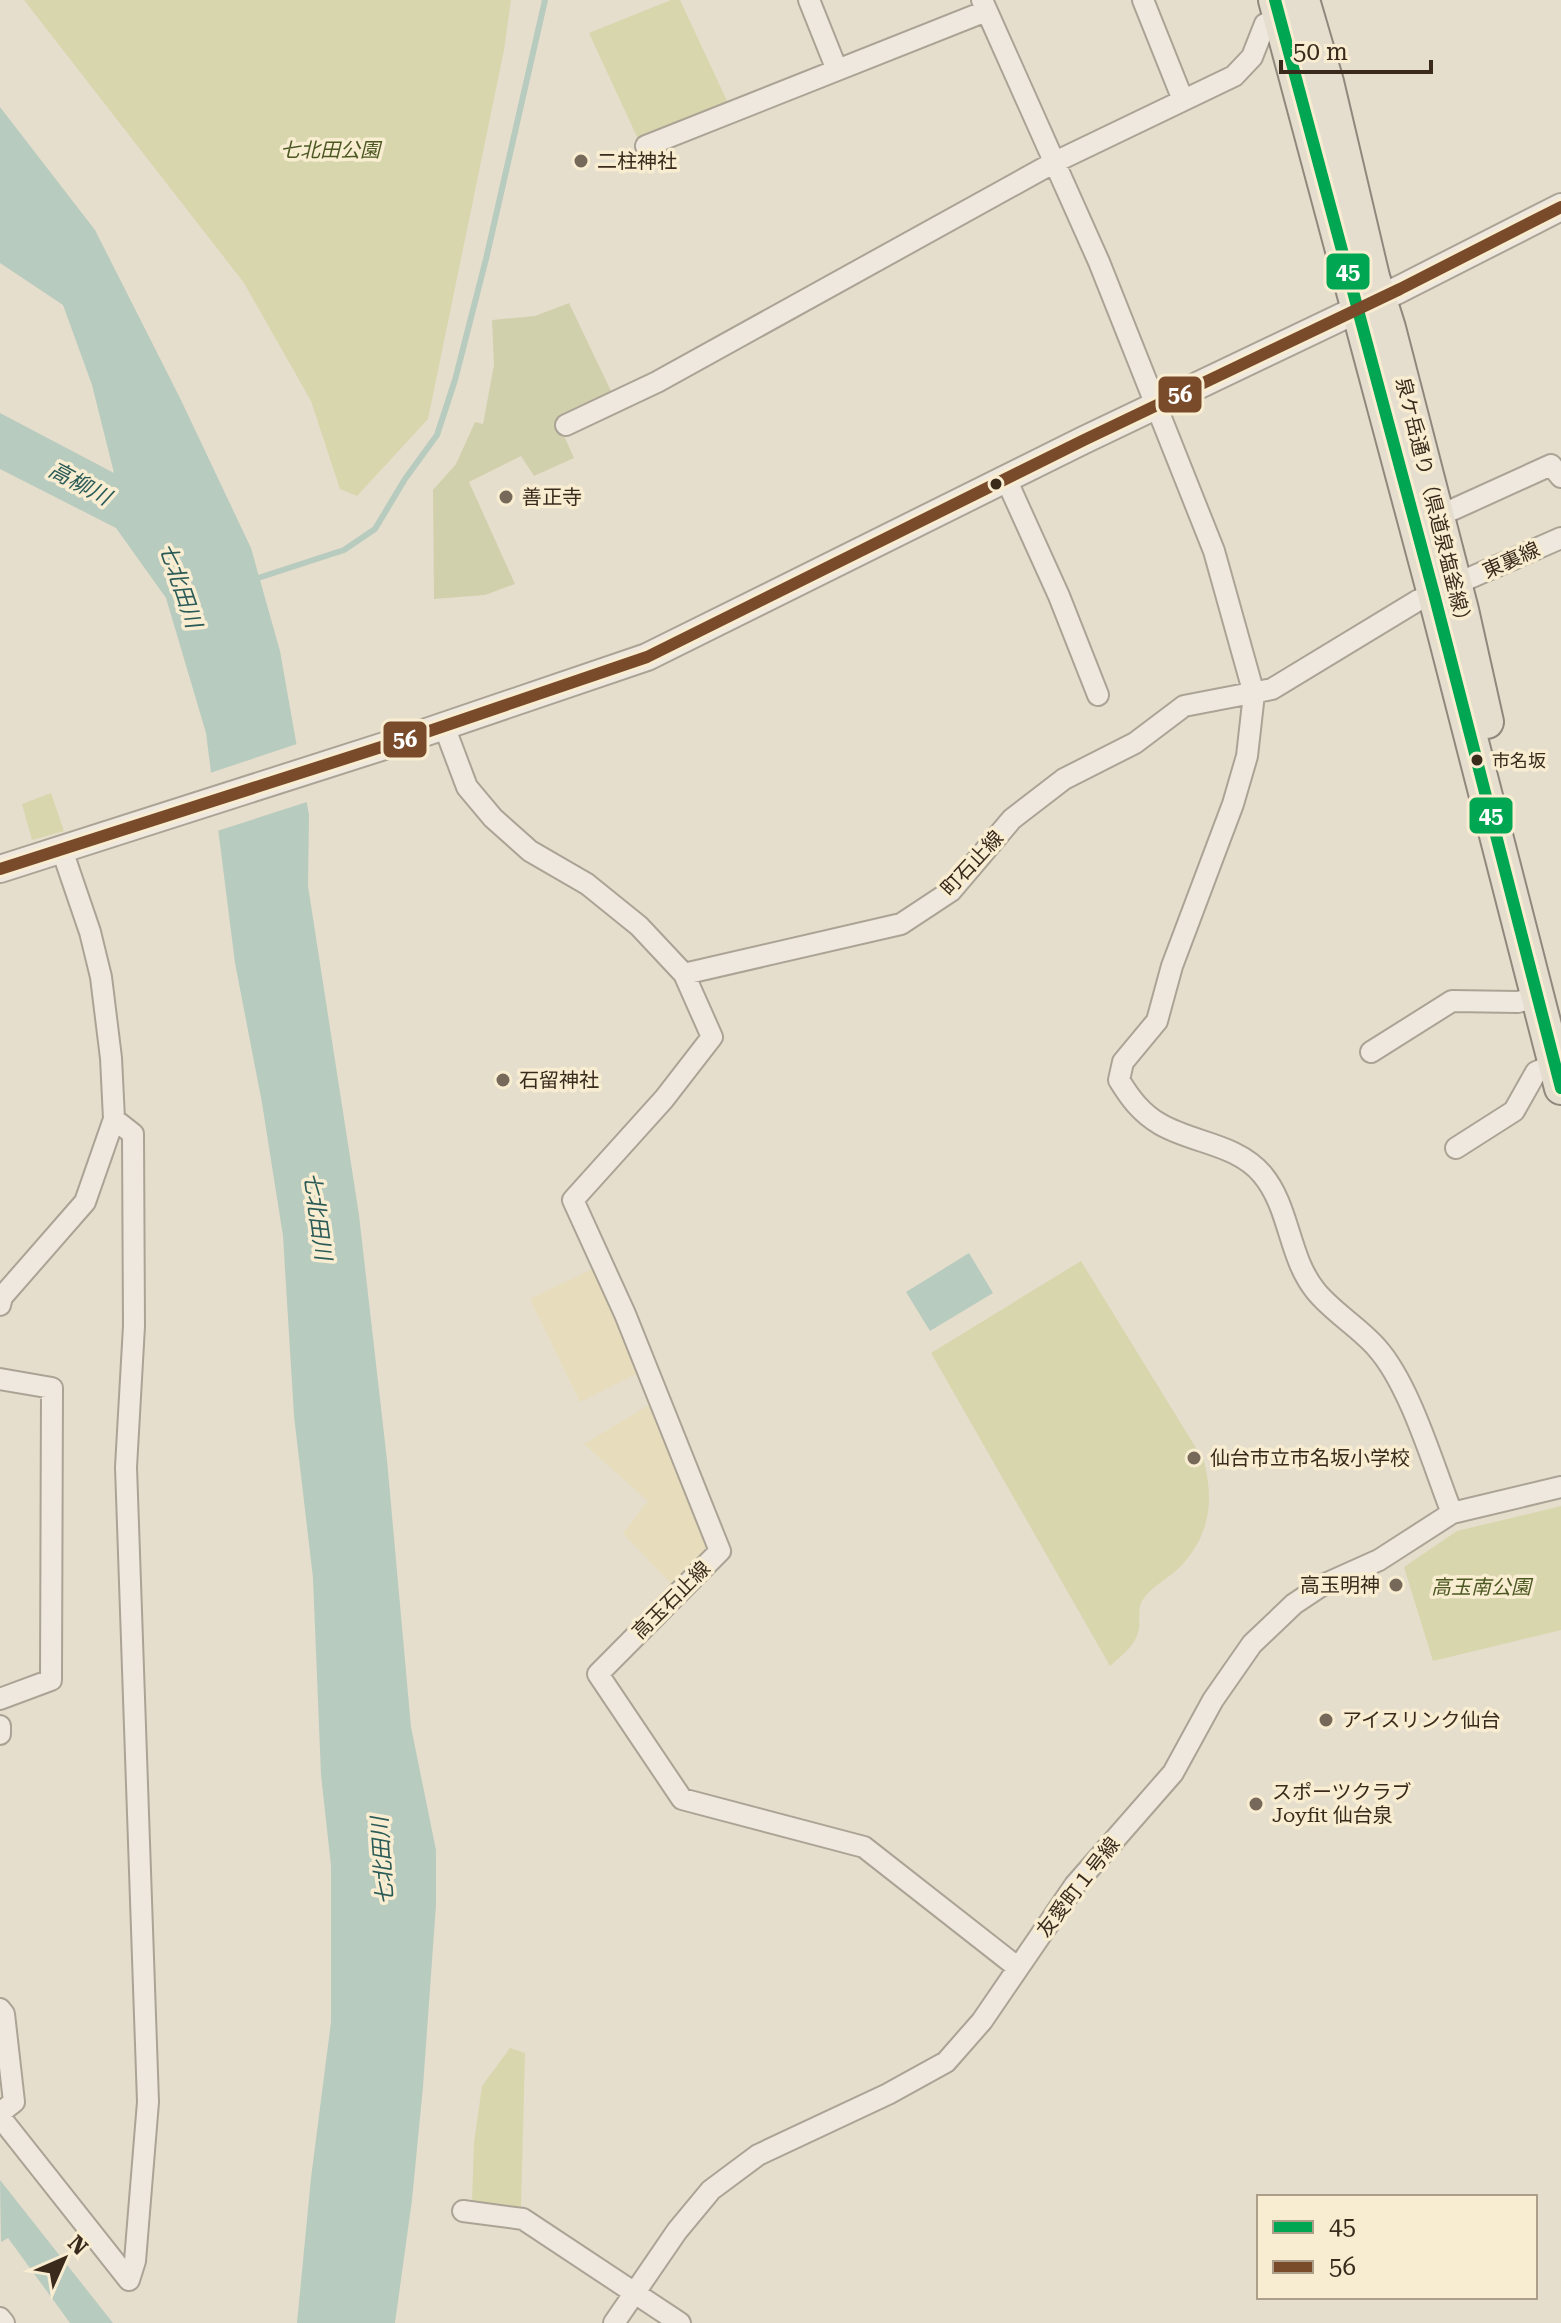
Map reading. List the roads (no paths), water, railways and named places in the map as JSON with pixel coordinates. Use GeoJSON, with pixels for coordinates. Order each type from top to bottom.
{"type":"FeatureCollection","features":[{"type":"Feature","properties":{"kind":"main road"},"geometry":{"type":"LineString","coordinates":[[1286,6],[1369,304],[1435,593],[1549,1003],[1558,1076]]}},
{"type":"Feature","properties":{"kind":"main road","name":"泉ケ岳通り（県道泉塩釜線）"},"geometry":{"type":"LineString","coordinates":[[1369,304],[1437,514],[1435,593]]}},
{"type":"Feature","properties":{"kind":"street"},"geometry":{"type":"LineString","coordinates":[[809,0],[837,70]]}},
{"type":"Feature","properties":{"kind":"street"},"geometry":{"type":"LineString","coordinates":[[1143,0],[1183,100]]}},
{"type":"Feature","properties":{"kind":"street"},"geometry":{"type":"LineString","coordinates":[[646,146],[837,70],[984,5],[1099,262],[1214,551],[1254,694],[1247,756],[1233,804],[1172,966],[1157,1021],[1123,1062],[1119,1080],[1133,1103],[1160,1124],[1236,1154],[1262,1174],[1276,1198],[1295,1254],[1315,1291],[1377,1347],[1395,1371],[1452,1513]]}},
{"type":"Feature","properties":{"kind":"street"},"geometry":{"type":"LineString","coordinates":[[566,425],[657,382],[1053,163],[1234,76],[1252,57],[1265,24],[1286,6]]}},
{"type":"Feature","properties":{"kind":"street"},"geometry":{"type":"LineString","coordinates":[[0,869],[400,741],[647,657],[1561,207]]}},
{"type":"Feature","properties":{"kind":"street"},"geometry":{"type":"LineString","coordinates":[[1437,514],[1551,465],[1561,477]]}},
{"type":"Feature","properties":{"kind":"street"},"geometry":{"type":"LineString","coordinates":[[1006,479],[1059,596],[1098,695]]}},
{"type":"Feature","properties":{"kind":"street","name":"東裏線"},"geometry":{"type":"LineString","coordinates":[[1435,593],[1561,538]]}},
{"type":"Feature","properties":{"kind":"street","name":"町石止線"},"geometry":{"type":"LineString","coordinates":[[684,974],[901,924],[951,891],[1012,819],[1064,779],[1135,743],[1184,706],[1272,689],[1435,593]]}},
{"type":"Feature","properties":{"kind":"street"},"geometry":{"type":"LineString","coordinates":[[444,726],[467,787],[493,818],[530,851],[587,884],[639,926],[684,974]]}},
{"type":"Feature","properties":{"kind":"street"},"geometry":{"type":"LineString","coordinates":[[0,1305],[2,1297],[85,1202],[114,1119],[111,1058],[101,977],[90,932],[62,850]]}},
{"type":"Feature","properties":{"kind":"street","name":"高玉石止線"},"geometry":{"type":"LineString","coordinates":[[684,974],[712,1037],[664,1099],[573,1200],[625,1314],[720,1551],[598,1674],[682,1799],[864,1847],[1017,1967]]}},
{"type":"Feature","properties":{"kind":"street"},"geometry":{"type":"LineString","coordinates":[[1371,1052],[1452,1001],[1549,1003]]}},
{"type":"Feature","properties":{"kind":"street"},"geometry":{"type":"LineString","coordinates":[[1456,1148],[1514,1111],[1536,1072],[1558,1076]]}},
{"type":"Feature","properties":{"kind":"street"},"geometry":{"type":"LineString","coordinates":[[0,2009],[4,2014],[14,2102],[0,2115],[129,2280],[135,2261],[148,2102],[126,1467],[134,1326],[133,1134],[114,1119]]}},
{"type":"Feature","properties":{"kind":"street"},"geometry":{"type":"LineString","coordinates":[[0,1379],[52,1388],[51,1680],[0,1699]]}},
{"type":"Feature","properties":{"kind":"street","name":"友愛町１号線"},"geometry":{"type":"LineString","coordinates":[[614,2323],[677,2231],[711,2190],[758,2155],[888,2094],[946,2062],[982,2021],[1075,1885],[1173,1773],[1213,1700],[1252,1644],[1294,1604],[1321,1586],[1379,1560],[1452,1513],[1561,1487]]}},
{"type":"Feature","properties":{"kind":"street"},"geometry":{"type":"LineString","coordinates":[[0,1726],[0,1734]]}},
{"type":"Feature","properties":{"kind":"street"},"geometry":{"type":"LineString","coordinates":[[463,2211],[523,2219],[680,2323]]}},
{"type":"Feature","properties":{"kind":"street"},"geometry":{"type":"LineString","coordinates":[[0,2318],[4,2323]]}},
{"type":"Feature","properties":{"kind":"water"},"geometry":{"type":"Polygon","coordinates":[[[0,107],[95,230],[251,548],[280,651],[309,815],[308,886],[359,1215],[387,1460],[411,1727],[436,1850],[436,1905],[423,2087],[395,2323],[297,2323],[331,2022],[331,1866],[321,1775],[313,1578],[294,1416],[283,1236],[235,963],[206,733],[166,598],[116,528],[0,469],[0,413],[114,473],[92,385],[63,305],[0,263],[0,107]]]}},
{"type":"Feature","properties":{"kind":"water"},"geometry":{"type":"Polygon","coordinates":[[[969,1253],[993,1293],[930,1331],[906,1292],[969,1253]]]}},
{"type":"Feature","properties":{"kind":"water"},"geometry":{"type":"Polygon","coordinates":[[[0,2180],[113,2323],[70,2323],[8,2238],[1,2242],[0,2180]]]}},
{"type":"Feature","properties":{"kind":"waterway"},"geometry":{"type":"LineString","coordinates":[[255,579],[344,550],[375,529],[405,479],[437,435],[455,380],[486,259],[545,0]]}},
{"type":"Feature","properties":{"kind":"place","name":"二柱神社"},"geometry":{"type":"Point","coordinates":[581,161]}},
{"type":"Feature","properties":{"kind":"place","name":"善正寺"},"geometry":{"type":"Point","coordinates":[506,497]}},
{"type":"Feature","properties":{"kind":"place","name":"市名坂"},"geometry":{"type":"Point","coordinates":[1477,760]}},
{"type":"Feature","properties":{"kind":"place","name":"石留神社"},"geometry":{"type":"Point","coordinates":[503,1080]}},
{"type":"Feature","properties":{"kind":"place","name":"仙台市立市名坂小学校"},"geometry":{"type":"Point","coordinates":[1194,1458]}},
{"type":"Feature","properties":{"kind":"place","name":"高玉明神"},"geometry":{"type":"Point","coordinates":[1396,1585]}},
{"type":"Feature","properties":{"kind":"place","name":"アイスリンク仙台"},"geometry":{"type":"Point","coordinates":[1326,1720]}},
{"type":"Feature","properties":{"kind":"place","name":"スポーツクラブ Joyfit 仙台泉"},"geometry":{"type":"Point","coordinates":[1256,1804]}},
{"type":"Feature","properties":{"kind":"park label","name":"七北田公園"},"geometry":{"type":"Point","coordinates":[330,150]}},
{"type":"Feature","properties":{"kind":"park label","name":"高玉南公園"},"geometry":{"type":"Point","coordinates":[1481,1587]}},
{"type":"Feature","properties":{"kind":"water label","name":"高柳川"},"geometry":{"type":"Point","coordinates":[80,483]}},
{"type":"Feature","properties":{"kind":"water label","name":"七北田川"},"geometry":{"type":"Point","coordinates":[181,585]}},
{"type":"Feature","properties":{"kind":"water label","name":"七北田川"},"geometry":{"type":"Point","coordinates":[318,1216]}},
{"type":"Feature","properties":{"kind":"water label","name":"七北田川"},"geometry":{"type":"Point","coordinates":[382,1861]}}]}
